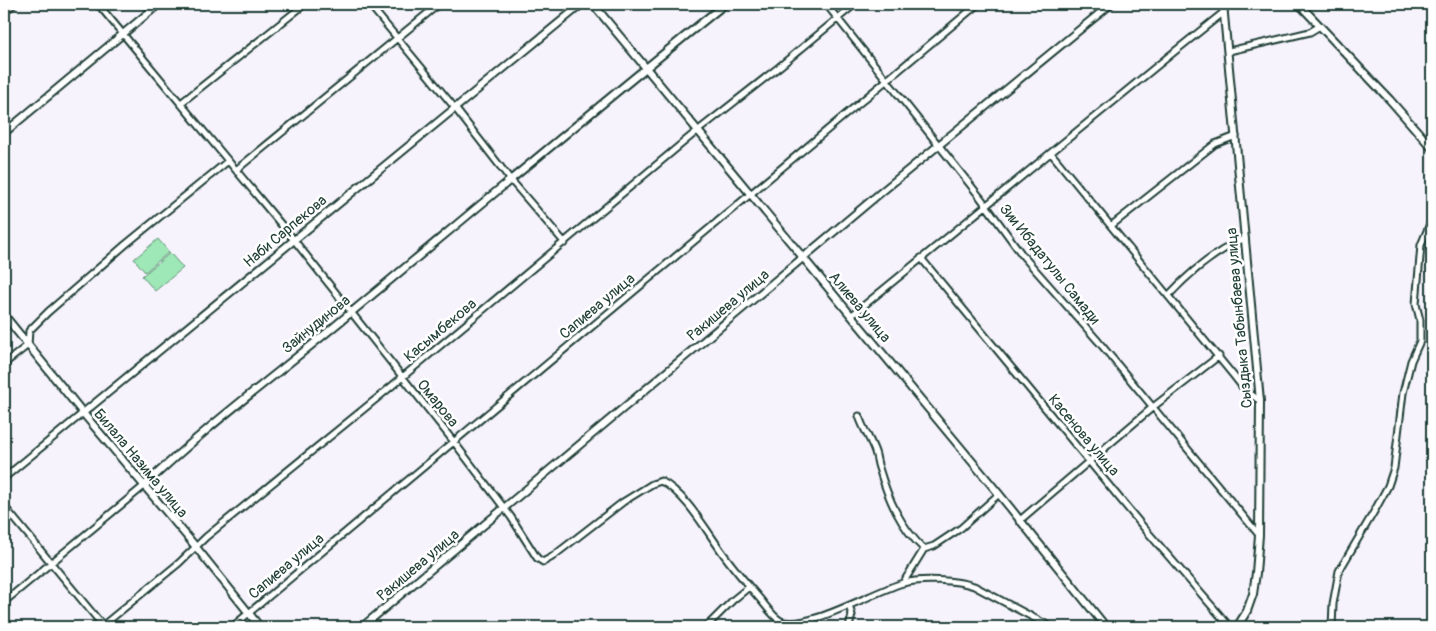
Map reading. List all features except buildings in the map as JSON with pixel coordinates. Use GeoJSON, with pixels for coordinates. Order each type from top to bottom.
{"type":"FeatureCollection","features":[{"type":"Feature","properties":{"kind":"street"},"geometry":{"type":"LineString","coordinates":[[4,12],[14,4]]}},
{"type":"Feature","properties":{"kind":"street","name":"Омарова"},"geometry":{"type":"LineString","coordinates":[[98,4],[294,240],[454,442],[505,509],[537,558],[543,562],[552,557],[623,502],[661,480],[703,523],[727,559],[749,587]]}},
{"type":"Feature","properties":{"kind":"street"},"geometry":{"type":"LineString","coordinates":[[4,133],[159,4]]}},
{"type":"Feature","properties":{"kind":"street"},"geometry":{"type":"LineString","coordinates":[[181,103],[305,4]]}},
{"type":"Feature","properties":{"kind":"street"},"geometry":{"type":"LineString","coordinates":[[368,4],[455,108],[510,179],[565,243]]}},
{"type":"Feature","properties":{"kind":"street"},"geometry":{"type":"LineString","coordinates":[[236,170],[439,4]]}},
{"type":"Feature","properties":{"kind":"street","name":"Наби Сарпекова"},"geometry":{"type":"LineString","coordinates":[[4,478],[582,4]]}},
{"type":"Feature","properties":{"kind":"street","name":"Алиева улица"},"geometry":{"type":"LineString","coordinates":[[593,4],[999,494],[1106,627]]}},
{"type":"Feature","properties":{"kind":"street","name":"Зайнудинова"},"geometry":{"type":"LineString","coordinates":[[4,602],[144,486],[206,431],[646,67],[725,4]]}},
{"type":"Feature","properties":{"kind":"street","name":"Зии Ибадатулы Самади"},"geometry":{"type":"LineString","coordinates":[[826,4],[986,206],[1023,256],[1259,536]]}},
{"type":"Feature","properties":{"kind":"street","name":"Касымбекова"},"geometry":{"type":"LineString","coordinates":[[102,627],[179,563],[206,537],[402,378],[855,4]]}},
{"type":"Feature","properties":{"kind":"street","name":"Сапиева улица"},"geometry":{"type":"LineString","coordinates":[[232,627],[978,4]]}},
{"type":"Feature","properties":{"kind":"street","name":"Ракишева улица"},"geometry":{"type":"LineString","coordinates":[[362,627],[1111,4]]}},
{"type":"Feature","properties":{"kind":"street","name":"Сыздыка Табынбаева улица"},"geometry":{"type":"LineString","coordinates":[[1223,4],[1260,401],[1259,536],[1253,594],[1247,611],[1237,627]]}},
{"type":"Feature","properties":{"kind":"street"},"geometry":{"type":"LineString","coordinates":[[1299,4],[1390,100],[1432,148]]}},
{"type":"Feature","properties":{"kind":"street"},"geometry":{"type":"LineString","coordinates":[[851,316],[1224,12]]}},
{"type":"Feature","properties":{"kind":"street"},"geometry":{"type":"LineString","coordinates":[[1228,51],[1310,32],[1320,26]]}},
{"type":"Feature","properties":{"kind":"street"},"geometry":{"type":"LineString","coordinates":[[1112,225],[1214,144],[1236,136]]}},
{"type":"Feature","properties":{"kind":"street"},"geometry":{"type":"LineString","coordinates":[[1051,153],[1112,225],[1244,389],[1260,401]]}},
{"type":"Feature","properties":{"kind":"street"},"geometry":{"type":"LineString","coordinates":[[4,364],[28,345],[28,331],[48,312],[125,245],[228,160]]}},
{"type":"Feature","properties":{"kind":"street"},"geometry":{"type":"LineString","coordinates":[[1332,627],[1333,604],[1339,571],[1388,486],[1394,468],[1404,393],[1411,361],[1420,341],[1420,320],[1416,304],[1421,245],[1432,219]]}},
{"type":"Feature","properties":{"kind":"street"},"geometry":{"type":"LineString","coordinates":[[1168,296],[1216,255],[1245,238]]}},
{"type":"Feature","properties":{"kind":"street","name":"Касенова улица"},"geometry":{"type":"LineString","coordinates":[[921,258],[1145,529],[1230,627]]}},
{"type":"Feature","properties":{"kind":"street","name":"Билала Назима улица"},"geometry":{"type":"LineString","coordinates":[[4,315],[260,627]]}},
{"type":"Feature","properties":{"kind":"street"},"geometry":{"type":"LineString","coordinates":[[1020,521],[1153,408],[1219,356]]}},
{"type":"Feature","properties":{"kind":"street"},"geometry":{"type":"LineString","coordinates":[[859,416],[875,452],[878,467],[894,508],[904,527],[924,549]]}},
{"type":"Feature","properties":{"kind":"street"},"geometry":{"type":"LineString","coordinates":[[904,583],[924,549],[934,546],[961,528],[999,494]]}},
{"type":"Feature","properties":{"kind":"street"},"geometry":{"type":"LineString","coordinates":[[4,506],[102,627]]}},
{"type":"Feature","properties":{"kind":"street"},"geometry":{"type":"LineString","coordinates":[[706,627],[749,587],[781,621],[796,623],[849,606],[904,583],[920,580],[965,583],[974,586],[1052,627]]}},
{"type":"Feature","properties":{"kind":"street"},"geometry":{"type":"LineString","coordinates":[[849,606],[852,615],[849,627]]}},
{"type":"Feature","properties":{"kind":"green space"},"geometry":{"type":"Polygon","coordinates":[[[158,239],[169,252],[145,272],[134,259],[158,239]]]}},
{"type":"Feature","properties":{"kind":"green space"},"geometry":{"type":"Polygon","coordinates":[[[170,253],[183,268],[155,291],[142,276],[170,253]]]}}]}
